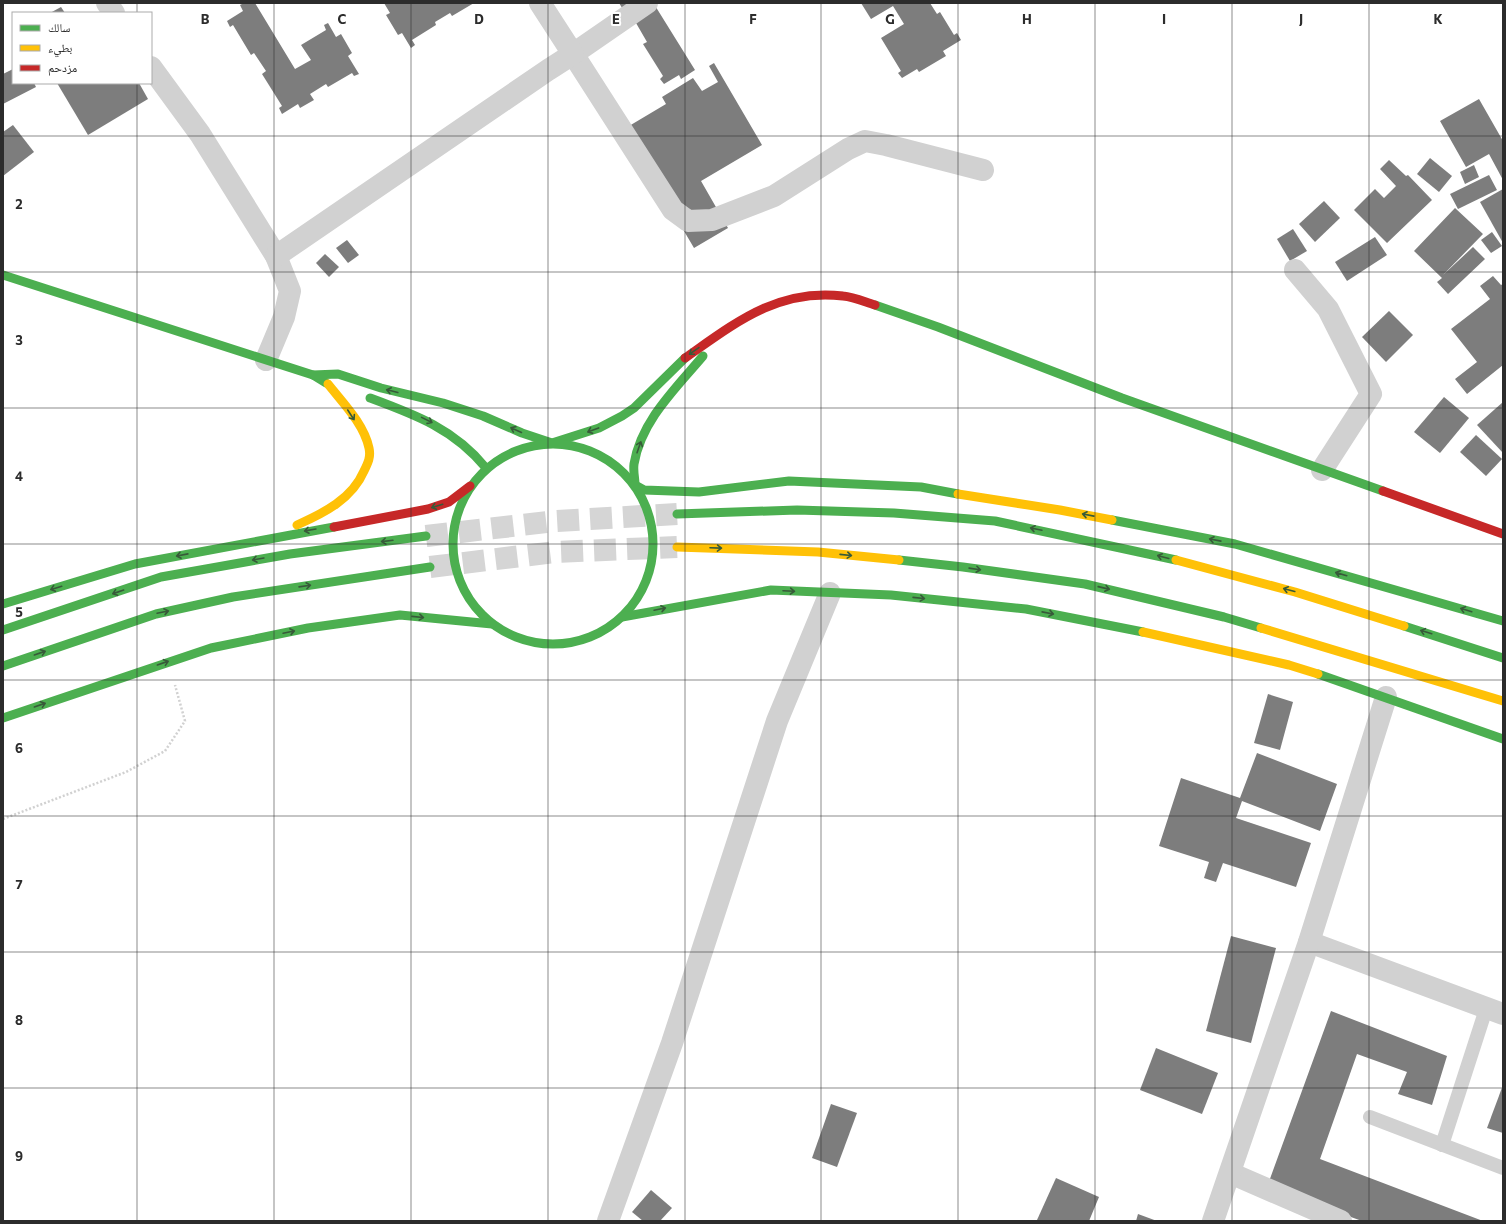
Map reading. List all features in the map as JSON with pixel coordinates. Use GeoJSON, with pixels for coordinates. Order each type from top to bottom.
{"type":"FeatureCollection","features":[{"type":"Feature","properties":{"kind":"main road"},"geometry":{"type":"LineString","coordinates":[[3,275],[313,375],[328,384],[342,389]]}},
{"type":"Feature","properties":{"kind":"main road"},"geometry":{"type":"LineString","coordinates":[[3,604],[136,564],[272,537],[428,509],[449,502],[470,486],[486,468],[506,454],[529,446],[552,443],[599,428],[622,416],[634,408],[683,358],[726,328],[766,306],[797,296],[818,295],[844,296],[882,307],[1115,395],[1503,534]]}},
{"type":"Feature","properties":{"kind":"main road"},"geometry":{"type":"LineString","coordinates":[[635,485],[634,465],[640,442],[667,400],[726,328]]}},
{"type":"Feature","properties":{"kind":"main road"},"geometry":{"type":"LineString","coordinates":[[313,375],[338,374],[381,388],[443,403],[483,416],[522,433],[552,443],[576,446],[599,454],[618,468],[635,485],[647,506],[653,530],[654,554],[646,583],[638,599],[622,617],[599,634],[572,643],[544,644],[516,638],[492,624],[474,606],[464,589],[454,559],[453,534],[458,509],[470,486]]}},
{"type":"Feature","properties":{"kind":"main road"},"geometry":{"type":"LineString","coordinates":[[272,537],[321,514],[350,494],[363,475],[370,456],[366,438],[344,404],[328,384]]}},
{"type":"Feature","properties":{"kind":"main road"},"geometry":{"type":"LineString","coordinates":[[364,396],[414,414],[442,427],[466,445],[486,468]]}},
{"type":"Feature","properties":{"kind":"main road"},"geometry":{"type":"LineString","coordinates":[[635,485],[644,490],[665,492],[700,492],[789,481],[921,487],[986,500],[1060,510],[1235,544],[1503,621]]}},
{"type":"Feature","properties":{"kind":"main road"},"geometry":{"type":"LineString","coordinates":[[677,514],[804,510],[894,513],[995,521],[1149,553],[1295,592],[1503,658]]}},
{"type":"Feature","properties":{"kind":"main road"},"geometry":{"type":"LineString","coordinates":[[3,630],[161,577],[290,554],[426,536]]}},
{"type":"Feature","properties":{"kind":"main road"},"geometry":{"type":"LineString","coordinates":[[677,547],[818,552],[963,567],[1085,584],[1224,617],[1503,701]]}},
{"type":"Feature","properties":{"kind":"main road"},"geometry":{"type":"LineString","coordinates":[[3,666],[156,614],[233,597],[430,567]]}},
{"type":"Feature","properties":{"kind":"main road"},"geometry":{"type":"LineString","coordinates":[[622,617],[771,590],[891,595],[1026,609],[1159,635],[1289,665],[1386,697],[1503,739]]}},
{"type":"Feature","properties":{"kind":"main road"},"geometry":{"type":"LineString","coordinates":[[3,718],[168,661],[211,648],[308,628],[400,615],[492,624]]}},
{"type":"Feature","properties":{"kind":"street"},"geometry":{"type":"LineString","coordinates":[[107,3],[113,12]]}},
{"type":"Feature","properties":{"kind":"street"},"geometry":{"type":"LineString","coordinates":[[540,3],[673,210],[688,221],[712,220],[774,196],[848,149],[865,141],[983,170]]}},
{"type":"Feature","properties":{"kind":"street"},"geometry":{"type":"LineString","coordinates":[[276,256],[647,3]]}},
{"type":"Feature","properties":{"kind":"street"},"geometry":{"type":"LineString","coordinates":[[152,68],[200,134],[276,256],[290,291],[284,317],[266,360]]}},
{"type":"Feature","properties":{"kind":"street"},"geometry":{"type":"LineString","coordinates":[[1296,270],[1328,309],[1371,394],[1322,470]]}},
{"type":"Feature","properties":{"kind":"street"},"geometry":{"type":"LineString","coordinates":[[608,1221],[672,1042],[777,721],[830,593]]}},
{"type":"Feature","properties":{"kind":"street"},"geometry":{"type":"LineString","coordinates":[[1213,1221],[1309,942],[1386,697]]}},
{"type":"Feature","properties":{"kind":"street"},"geometry":{"type":"LineString","coordinates":[[1309,942],[1494,1011]]}},
{"type":"Feature","properties":{"kind":"street"},"geometry":{"type":"LineString","coordinates":[[1230,1173],[1340,1221]]}},
{"type":"Feature","properties":{"kind":"lane"},"geometry":{"type":"LineString","coordinates":[[1442,1145],[1494,1011]]}},
{"type":"Feature","properties":{"kind":"lane"},"geometry":{"type":"LineString","coordinates":[[1370,1117],[1503,1168]]}},
{"type":"Feature","properties":{"kind":"path"},"geometry":{"type":"LineString","coordinates":[[3,819],[126,772],[165,751],[185,720],[168,661]]}},
{"type":"Feature","properties":{"kind":"building"},"geometry":{"type":"Polygon","coordinates":[[[244,3],[255,3],[295,69],[311,60],[301,45],[326,30],[324,25],[328,23],[336,37],[341,34],[352,53],[348,56],[359,74],[354,76],[352,73],[328,87],[326,84],[310,94],[314,100],[300,108],[298,104],[282,114],[279,108],[282,106],[262,74],[266,71],[254,53],[251,55],[233,25],[230,27],[227,21],[243,11],[240,5],[244,3]]]}},
{"type":"Feature","properties":{"kind":"building"},"geometry":{"type":"Polygon","coordinates":[[[384,3],[474,3],[452,16],[450,13],[435,22],[436,25],[412,40],[415,45],[411,48],[402,33],[398,35],[386,15],[390,13],[384,3]]]}},
{"type":"Feature","properties":{"kind":"building"},"geometry":{"type":"Polygon","coordinates":[[[619,3],[656,3],[654,4],[695,70],[681,79],[679,75],[664,84],[660,79],[663,76],[643,44],[647,42],[636,23],[633,25],[619,3]]]}},
{"type":"Feature","properties":{"kind":"building"},"geometry":{"type":"Polygon","coordinates":[[[861,3],[930,3],[937,14],[940,12],[954,35],[957,33],[961,40],[943,51],[946,56],[919,72],[917,69],[902,78],[898,73],[901,71],[881,38],[904,24],[893,6],[871,19],[861,3]]]}},
{"type":"Feature","properties":{"kind":"building"},"geometry":{"type":"Polygon","coordinates":[[[61,7],[64,12],[52,12],[61,7]]]}},
{"type":"Feature","properties":{"kind":"building"},"geometry":{"type":"Polygon","coordinates":[[[714,63],[762,145],[701,181],[728,228],[694,248],[624,129],[666,104],[662,97],[693,78],[702,91],[718,82],[709,66],[714,63]]]}},
{"type":"Feature","properties":{"kind":"building"},"geometry":{"type":"Polygon","coordinates":[[[12,70],[12,84],[34,84],[36,87],[3,104],[3,74],[12,70]]]}},
{"type":"Feature","properties":{"kind":"building"},"geometry":{"type":"Polygon","coordinates":[[[58,84],[140,84],[148,99],[88,135],[58,84]]]}},
{"type":"Feature","properties":{"kind":"building"},"geometry":{"type":"Polygon","coordinates":[[[1479,99],[1503,141],[1503,180],[1489,154],[1466,167],[1440,121],[1479,99]]]}},
{"type":"Feature","properties":{"kind":"building"},"geometry":{"type":"Polygon","coordinates":[[[13,125],[34,152],[3,176],[3,132],[13,125]]]}},
{"type":"Feature","properties":{"kind":"building"},"geometry":{"type":"Polygon","coordinates":[[[1430,158],[1452,176],[1439,192],[1417,174],[1430,158]]]}},
{"type":"Feature","properties":{"kind":"building"},"geometry":{"type":"Polygon","coordinates":[[[1389,160],[1406,176],[1408,175],[1432,200],[1387,243],[1354,210],[1375,189],[1384,198],[1396,186],[1380,169],[1389,160]]]}},
{"type":"Feature","properties":{"kind":"building"},"geometry":{"type":"Polygon","coordinates":[[[1474,165],[1479,177],[1465,184],[1460,172],[1474,165]]]}},
{"type":"Feature","properties":{"kind":"building"},"geometry":{"type":"Polygon","coordinates":[[[1489,175],[1497,190],[1458,209],[1450,194],[1489,175]]]}},
{"type":"Feature","properties":{"kind":"building"},"geometry":{"type":"Polygon","coordinates":[[[1503,189],[1503,243],[1480,202],[1503,189]]]}},
{"type":"Feature","properties":{"kind":"building"},"geometry":{"type":"Polygon","coordinates":[[[1324,201],[1340,218],[1315,242],[1299,224],[1324,201]]]}},
{"type":"Feature","properties":{"kind":"building"},"geometry":{"type":"Polygon","coordinates":[[[1455,208],[1483,234],[1443,275],[1473,247],[1485,259],[1448,294],[1437,282],[1442,278],[1414,251],[1455,208]]]}},
{"type":"Feature","properties":{"kind":"building"},"geometry":{"type":"Polygon","coordinates":[[[1293,229],[1307,251],[1290,261],[1277,239],[1293,229]]]}},
{"type":"Feature","properties":{"kind":"building"},"geometry":{"type":"Polygon","coordinates":[[[1492,232],[1502,246],[1491,253],[1481,240],[1492,232]]]}},
{"type":"Feature","properties":{"kind":"building"},"geometry":{"type":"Polygon","coordinates":[[[1375,237],[1387,255],[1347,281],[1335,262],[1375,237]]]}},
{"type":"Feature","properties":{"kind":"building"},"geometry":{"type":"Polygon","coordinates":[[[347,240],[359,255],[348,263],[336,248],[347,240]]]}},
{"type":"Feature","properties":{"kind":"building"},"geometry":{"type":"Polygon","coordinates":[[[325,254],[339,267],[329,277],[316,263],[325,254]]]}},
{"type":"Feature","properties":{"kind":"building"},"geometry":{"type":"Polygon","coordinates":[[[1493,276],[1501,285],[1503,284],[1503,365],[1467,394],[1455,379],[1477,362],[1451,329],[1490,299],[1480,286],[1493,276]]]}},
{"type":"Feature","properties":{"kind":"building"},"geometry":{"type":"Polygon","coordinates":[[[1389,311],[1413,335],[1386,362],[1362,337],[1389,311]]]}},
{"type":"Feature","properties":{"kind":"building"},"geometry":{"type":"Polygon","coordinates":[[[1444,397],[1469,418],[1440,453],[1414,432],[1444,397]]]}},
{"type":"Feature","properties":{"kind":"building"},"geometry":{"type":"Polygon","coordinates":[[[1503,402],[1503,453],[1477,425],[1503,402]]]}},
{"type":"Feature","properties":{"kind":"building"},"geometry":{"type":"Polygon","coordinates":[[[1476,435],[1502,459],[1486,476],[1460,452],[1476,435]]]}},
{"type":"Feature","properties":{"kind":"building"},"geometry":{"type":"Polygon","coordinates":[[[1268,694],[1293,702],[1280,750],[1254,743],[1268,694]]]}},
{"type":"Feature","properties":{"kind":"building"},"geometry":{"type":"Polygon","coordinates":[[[1257,753],[1337,784],[1320,831],[1242,801],[1236,818],[1311,843],[1296,887],[1223,863],[1216,882],[1204,878],[1209,862],[1159,846],[1181,778],[1240,798],[1257,753]]]}},
{"type":"Feature","properties":{"kind":"building"},"geometry":{"type":"Polygon","coordinates":[[[1231,936],[1276,948],[1251,1043],[1206,1031],[1231,936]]]}},
{"type":"Feature","properties":{"kind":"building"},"geometry":{"type":"Polygon","coordinates":[[[1331,1011],[1447,1056],[1432,1105],[1398,1094],[1407,1072],[1357,1054],[1320,1159],[1483,1221],[1362,1221],[1267,1187],[1331,1011]]]}},
{"type":"Feature","properties":{"kind":"building"},"geometry":{"type":"Polygon","coordinates":[[[1156,1048],[1218,1073],[1202,1114],[1140,1090],[1156,1048]]]}},
{"type":"Feature","properties":{"kind":"building"},"geometry":{"type":"Polygon","coordinates":[[[1503,1085],[1503,1133],[1487,1128],[1503,1085]]]}},
{"type":"Feature","properties":{"kind":"building"},"geometry":{"type":"Polygon","coordinates":[[[831,1104],[857,1113],[837,1167],[812,1158],[831,1104]]]}},
{"type":"Feature","properties":{"kind":"building"},"geometry":{"type":"Polygon","coordinates":[[[1056,1178],[1099,1197],[1089,1221],[1037,1220],[1056,1178]]]}},
{"type":"Feature","properties":{"kind":"building"},"geometry":{"type":"Polygon","coordinates":[[[651,1190],[672,1208],[660,1221],[643,1221],[632,1212],[651,1190]]]}},
{"type":"Feature","properties":{"kind":"building"},"geometry":{"type":"Polygon","coordinates":[[[1138,1214],[1157,1221],[1136,1221],[1138,1214]]]}},
{"type":"Feature","properties":{"kind":"tunnel"},"geometry":{"type":"LineString","coordinates":[[426,536],[556,521],[677,514]]}},
{"type":"Feature","properties":{"kind":"tunnel"},"geometry":{"type":"LineString","coordinates":[[430,567],[555,552],[677,547]]}},
{"type":"Feature","properties":{"kind":"traffic: fast"},"geometry":{"type":"LineString","coordinates":[[3,275],[313,375],[326,383]]}},
{"type":"Feature","properties":{"kind":"traffic: fast"},"geometry":{"type":"LineString","coordinates":[[875,305],[938,327],[1122,398],[1383,491]]}},
{"type":"Feature","properties":{"kind":"traffic: fast"},"geometry":{"type":"LineString","coordinates":[[635,485],[634,464],[644,433],[661,406],[703,356]]}},
{"type":"Feature","properties":{"kind":"traffic: fast"},"geometry":{"type":"LineString","coordinates":[[313,375],[338,374],[381,388],[443,403],[483,416],[522,433],[552,443],[599,428],[622,416],[634,408],[685,358]]}},
{"type":"Feature","properties":{"kind":"traffic: fast"},"geometry":{"type":"LineString","coordinates":[[370,398],[418,417],[447,433],[474,454],[486,468]]}},
{"type":"Feature","properties":{"kind":"traffic: fast"},"geometry":{"type":"LineString","coordinates":[[543,444],[563,444],[591,451],[617,466],[631,480],[646,506],[653,534],[653,544],[653,554],[646,582],[631,608],[617,622],[591,637],[582,640],[563,644],[543,644],[515,637],[489,622],[475,608],[460,582],[457,573],[453,554],[453,534],[460,506],[475,480],[489,466],[515,451],[524,448],[543,444]]}},
{"type":"Feature","properties":{"kind":"traffic: fast"},"geometry":{"type":"LineString","coordinates":[[635,485],[644,490],[699,492],[789,481],[921,487],[958,494]]}},
{"type":"Feature","properties":{"kind":"traffic: fast"},"geometry":{"type":"LineString","coordinates":[[677,514],[797,510],[894,513],[995,521],[1176,560]]}},
{"type":"Feature","properties":{"kind":"traffic: fast"},"geometry":{"type":"LineString","coordinates":[[1112,520],[1235,544],[1503,621]]}},
{"type":"Feature","properties":{"kind":"traffic: fast"},"geometry":{"type":"LineString","coordinates":[[3,604],[135,564],[334,527]]}},
{"type":"Feature","properties":{"kind":"traffic: fast"},"geometry":{"type":"LineString","coordinates":[[3,630],[161,577],[290,554],[426,536]]}},
{"type":"Feature","properties":{"kind":"traffic: fast"},"geometry":{"type":"LineString","coordinates":[[899,560],[963,567],[1085,584],[1224,617],[1261,628]]}},
{"type":"Feature","properties":{"kind":"traffic: fast"},"geometry":{"type":"LineString","coordinates":[[3,666],[156,614],[233,597],[430,567]]}},
{"type":"Feature","properties":{"kind":"traffic: fast"},"geometry":{"type":"LineString","coordinates":[[622,617],[771,590],[891,595],[1026,609],[1143,632]]}},
{"type":"Feature","properties":{"kind":"traffic: fast"},"geometry":{"type":"LineString","coordinates":[[3,718],[211,648],[308,628],[400,615],[492,624]]}},
{"type":"Feature","properties":{"kind":"traffic: fast"},"geometry":{"type":"LineString","coordinates":[[1404,626],[1503,658]]}},
{"type":"Feature","properties":{"kind":"traffic: fast"},"geometry":{"type":"LineString","coordinates":[[1318,674],[1503,739]]}},
{"type":"Feature","properties":{"kind":"traffic: slow"},"geometry":{"type":"LineString","coordinates":[[297,525],[327,510],[345,497],[359,481],[369,460],[369,448],[363,431],[358,422],[328,384]]}},
{"type":"Feature","properties":{"kind":"traffic: slow"},"geometry":{"type":"LineString","coordinates":[[958,494],[1060,510],[1112,520]]}},
{"type":"Feature","properties":{"kind":"traffic: slow"},"geometry":{"type":"LineString","coordinates":[[677,547],[818,552],[899,560]]}},
{"type":"Feature","properties":{"kind":"traffic: slow"},"geometry":{"type":"LineString","coordinates":[[1176,560],[1295,592],[1404,626]]}},
{"type":"Feature","properties":{"kind":"traffic: slow"},"geometry":{"type":"LineString","coordinates":[[1261,628],[1503,701]]}},
{"type":"Feature","properties":{"kind":"traffic: slow"},"geometry":{"type":"LineString","coordinates":[[1143,632],[1289,665],[1318,674]]}},
{"type":"Feature","properties":{"kind":"traffic: jam"},"geometry":{"type":"LineString","coordinates":[[685,358],[722,332],[758,311],[798,297],[820,295],[843,296],[855,298],[875,305]]}},
{"type":"Feature","properties":{"kind":"traffic: jam"},"geometry":{"type":"LineString","coordinates":[[334,527],[428,509],[449,502],[470,486]]}},
{"type":"Feature","properties":{"kind":"traffic: jam"},"geometry":{"type":"LineString","coordinates":[[1383,491],[1503,534]]}}]}
